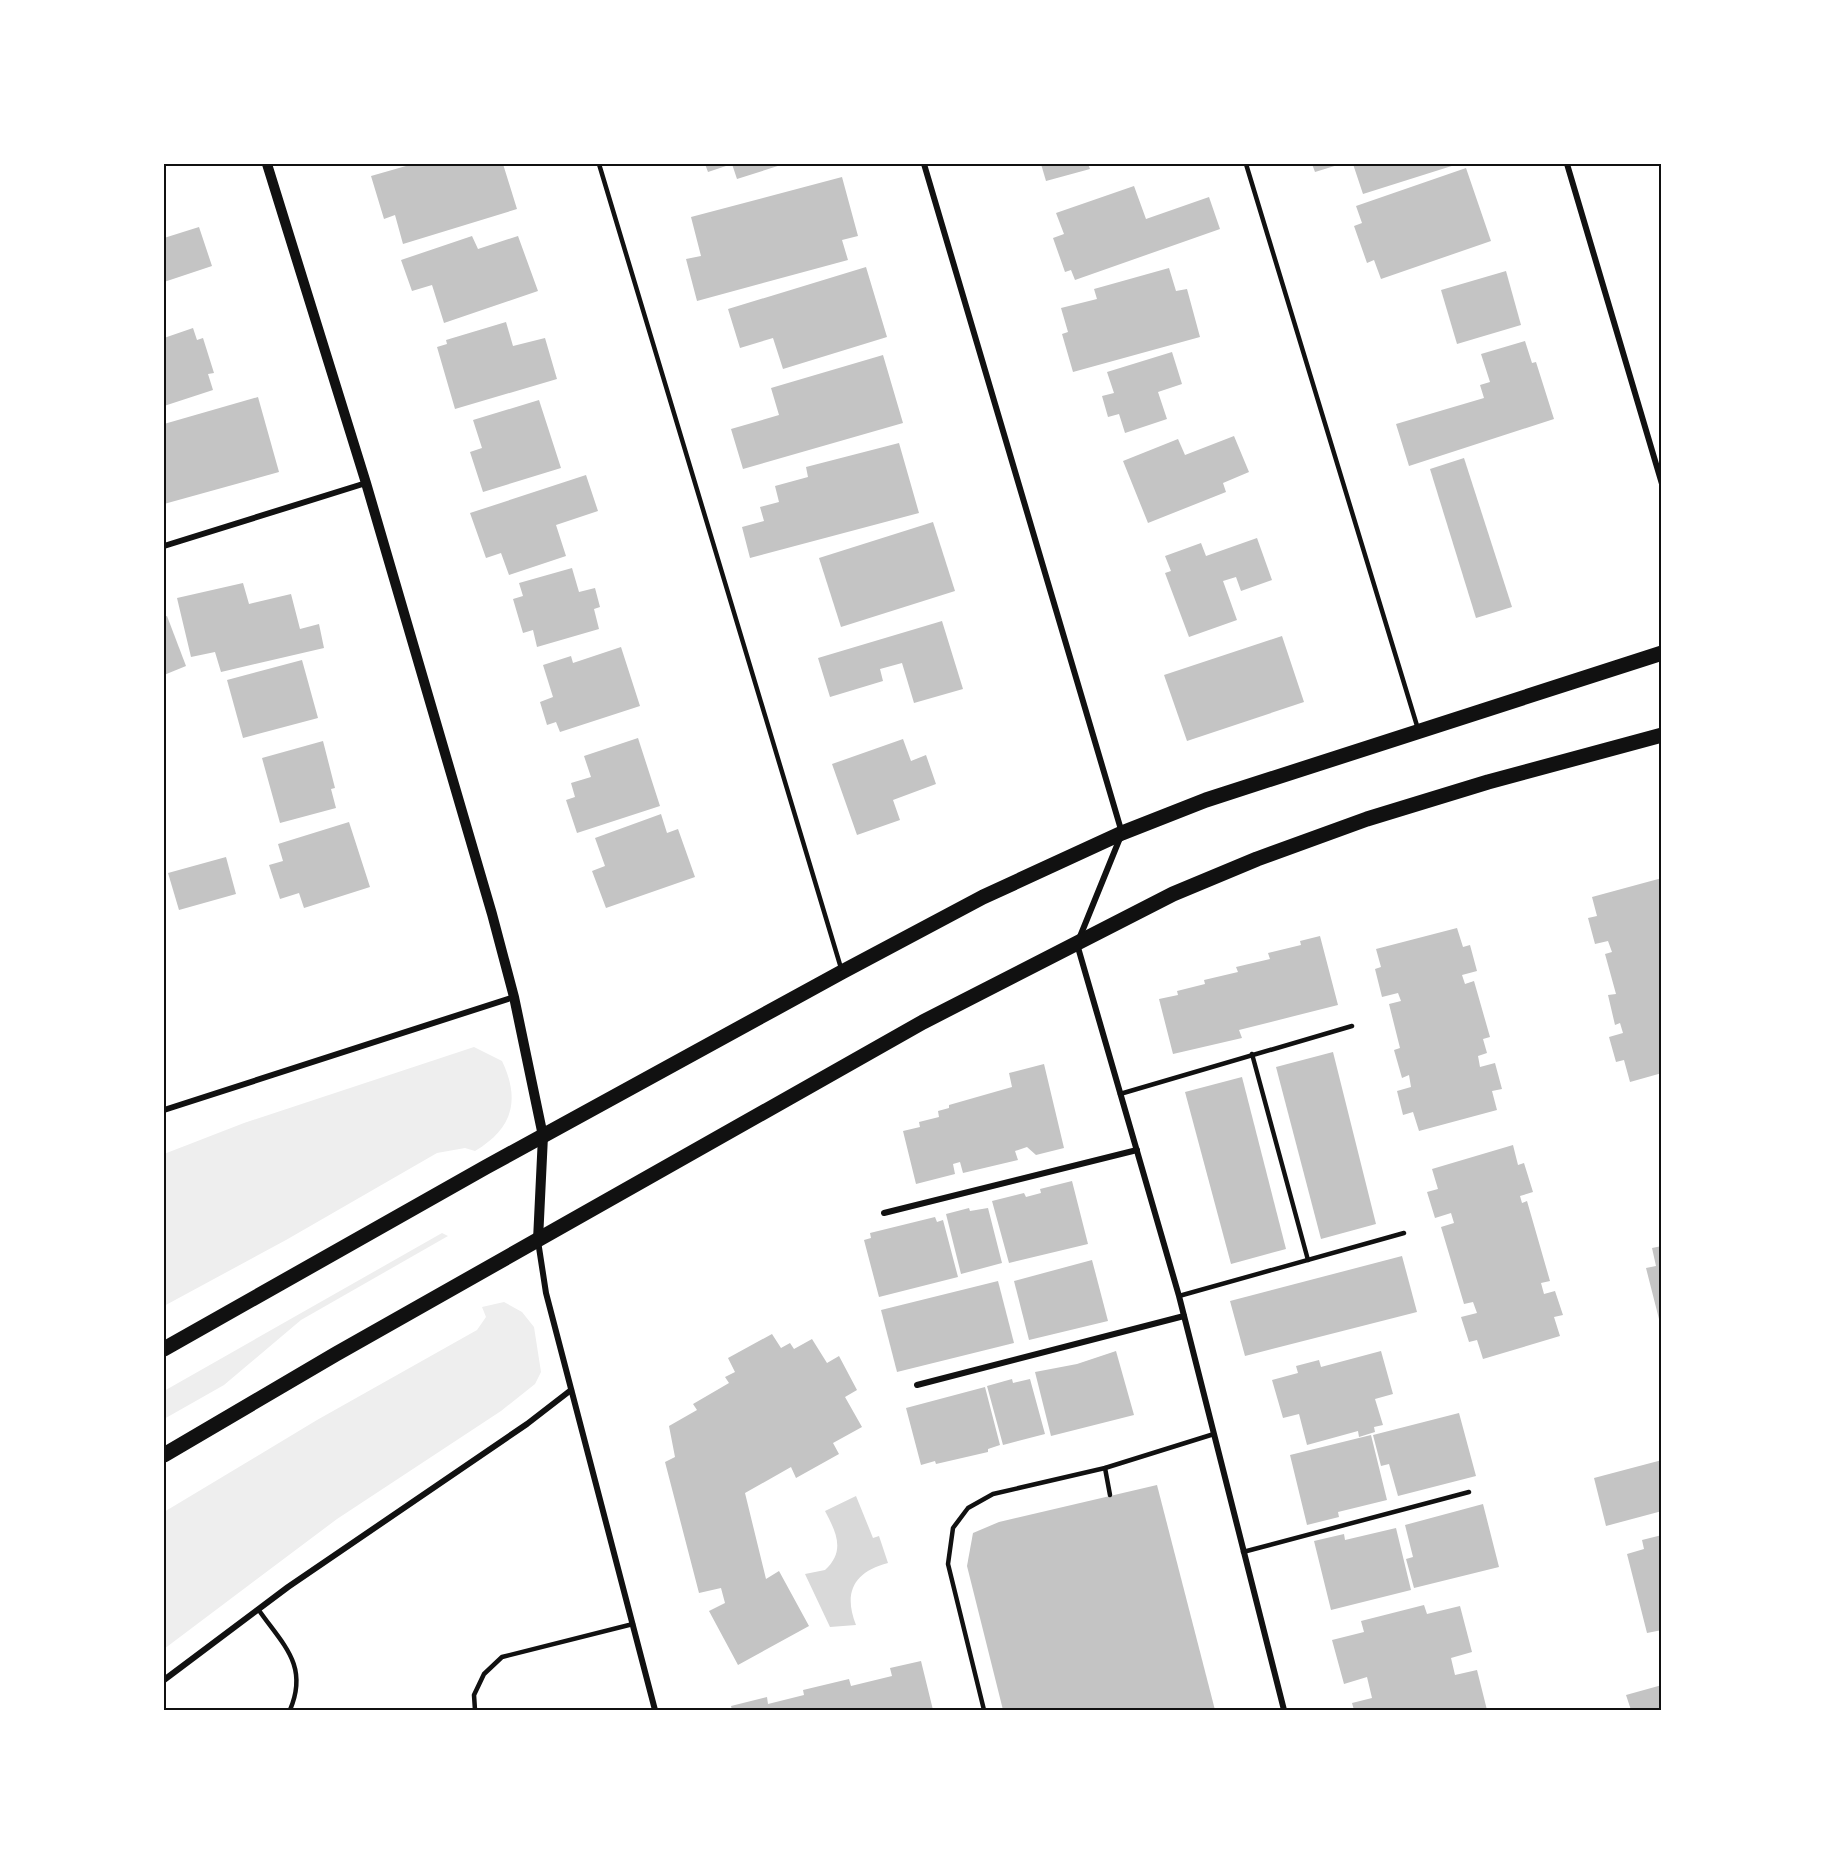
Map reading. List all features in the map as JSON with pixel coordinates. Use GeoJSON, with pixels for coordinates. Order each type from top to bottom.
{"type":"FeatureCollection","features":[{"type":"Feature","properties":{"kind":"main road"},"geometry":{"type":"LineString","coordinates":[[164,1349],[543,1136],[983,897],[1122,833],[1206,800],[1662,653]]}},
{"type":"Feature","properties":{"kind":"main road"},"geometry":{"type":"LineString","coordinates":[[164,1455],[336,1354],[923,1022],[1173,894],[1257,859],[1367,819],[1488,782],[1662,735]]}},
{"type":"Feature","properties":{"kind":"street"},"geometry":{"type":"LineString","coordinates":[[267,164],[366,483],[514,997],[543,1136],[538,1240],[546,1293],[655,1710]]}},
{"type":"Feature","properties":{"kind":"street"},"geometry":{"type":"LineString","coordinates":[[924,164],[1122,833],[1077,944],[1179,1296],[1284,1710]]}},
{"type":"Feature","properties":{"kind":"street"},"geometry":{"type":"LineString","coordinates":[[1567,164],[1662,484]]}},
{"type":"Feature","properties":{"kind":"street"},"geometry":{"type":"LineString","coordinates":[[164,546],[366,483]]}},
{"type":"Feature","properties":{"kind":"street"},"geometry":{"type":"LineString","coordinates":[[164,1110],[514,997]]}},
{"type":"Feature","properties":{"kind":"street"},"geometry":{"type":"LineString","coordinates":[[884,1213],[1137,1150]]}},
{"type":"Feature","properties":{"kind":"street"},"geometry":{"type":"LineString","coordinates":[[917,1385],[1184,1316]]}},
{"type":"Feature","properties":{"kind":"street"},"geometry":{"type":"LineString","coordinates":[[164,1680],[258,1609],[536,1418],[572,1390]]}},
{"type":"Feature","properties":{"kind":"lane"},"geometry":{"type":"LineString","coordinates":[[599,164],[842,972]]}},
{"type":"Feature","properties":{"kind":"lane"},"geometry":{"type":"LineString","coordinates":[[1246,164],[1418,730]]}},
{"type":"Feature","properties":{"kind":"lane"},"geometry":{"type":"LineString","coordinates":[[1120,1094],[1352,1026]]}},
{"type":"Feature","properties":{"kind":"lane"},"geometry":{"type":"LineString","coordinates":[[1252,1054],[1308,1260]]}},
{"type":"Feature","properties":{"kind":"lane"},"geometry":{"type":"LineString","coordinates":[[1179,1296],[1404,1233]]}},
{"type":"Feature","properties":{"kind":"lane"},"geometry":{"type":"LineString","coordinates":[[984,1710],[948,1564],[953,1528],[968,1508],[993,1494],[1105,1468],[1214,1434]]}},
{"type":"Feature","properties":{"kind":"lane"},"geometry":{"type":"LineString","coordinates":[[1105,1468],[1110,1496]]}},
{"type":"Feature","properties":{"kind":"lane"},"geometry":{"type":"LineString","coordinates":[[1244,1552],[1469,1492]]}},
{"type":"Feature","properties":{"kind":"lane"},"geometry":{"type":"LineString","coordinates":[[258,1609],[294,1660],[298,1675],[298,1692],[290,1710]]}},
{"type":"Feature","properties":{"kind":"lane"},"geometry":{"type":"LineString","coordinates":[[475,1710],[474,1695],[484,1674],[502,1657],[633,1623]]}},
{"type":"Feature","properties":{"kind":"shaded area"},"geometry":{"type":"Polygon","coordinates":[[[474,1047],[502,1061],[511,1089],[510,1113],[505,1123],[488,1142],[475,1151],[465,1148],[437,1153],[286,1240],[164,1306],[164,1154],[244,1123],[474,1047]]]}},
{"type":"Feature","properties":{"kind":"shaded area"},"geometry":{"type":"Polygon","coordinates":[[[442,1233],[448,1236],[301,1320],[224,1385],[164,1419],[164,1391],[442,1233]]]}},
{"type":"Feature","properties":{"kind":"shaded area"},"geometry":{"type":"Polygon","coordinates":[[[504,1302],[522,1312],[534,1327],[541,1372],[535,1384],[501,1411],[337,1519],[164,1649],[164,1512],[317,1420],[477,1330],[486,1317],[482,1307],[504,1302]]]}},
{"type":"Feature","properties":{"kind":"shaded area"},"geometry":{"type":"Polygon","coordinates":[[[856,1496],[873,1538],[879,1536],[888,1563],[867,1572],[854,1585],[851,1603],[856,1625],[830,1627],[805,1574],[825,1570],[835,1556],[837,1541],[833,1526],[825,1511],[856,1496]]]}},
{"type":"Feature","properties":{"kind":"building"},"geometry":{"type":"Polygon","coordinates":[[[413,164],[503,164],[517,209],[403,244],[395,215],[384,219],[371,176],[413,164]]]}},
{"type":"Feature","properties":{"kind":"building"},"geometry":{"type":"Polygon","coordinates":[[[705,164],[732,164],[708,172],[705,164]]]}},
{"type":"Feature","properties":{"kind":"building"},"geometry":{"type":"Polygon","coordinates":[[[732,164],[784,164],[737,179],[732,164]]]}},
{"type":"Feature","properties":{"kind":"building"},"geometry":{"type":"Polygon","coordinates":[[[1041,164],[1088,164],[1090,169],[1046,181],[1041,164]]]}},
{"type":"Feature","properties":{"kind":"building"},"geometry":{"type":"Polygon","coordinates":[[[1312,164],[1341,164],[1315,172],[1312,164]]]}},
{"type":"Feature","properties":{"kind":"building"},"geometry":{"type":"Polygon","coordinates":[[[1353,164],[1458,164],[1363,194],[1353,164]]]}},
{"type":"Feature","properties":{"kind":"building"},"geometry":{"type":"Polygon","coordinates":[[[1466,168],[1491,241],[1381,279],[1374,260],[1367,263],[1354,226],[1362,223],[1356,206],[1466,168]]]}},
{"type":"Feature","properties":{"kind":"building"},"geometry":{"type":"Polygon","coordinates":[[[842,177],[858,236],[842,240],[848,260],[697,301],[686,259],[701,256],[691,217],[842,177]]]}},
{"type":"Feature","properties":{"kind":"building"},"geometry":{"type":"Polygon","coordinates":[[[1134,186],[1146,219],[1209,197],[1220,229],[1075,280],[1071,270],[1065,272],[1053,238],[1064,234],[1056,213],[1134,186]]]}},
{"type":"Feature","properties":{"kind":"building"},"geometry":{"type":"Polygon","coordinates":[[[199,227],[212,266],[164,282],[164,238],[199,227]]]}},
{"type":"Feature","properties":{"kind":"building"},"geometry":{"type":"Polygon","coordinates":[[[472,236],[478,249],[518,236],[538,291],[444,323],[432,285],[412,291],[401,260],[472,236]]]}},
{"type":"Feature","properties":{"kind":"building"},"geometry":{"type":"Polygon","coordinates":[[[866,267],[887,337],[783,369],[773,338],[740,348],[728,309],[866,267]]]}},
{"type":"Feature","properties":{"kind":"building"},"geometry":{"type":"Polygon","coordinates":[[[1169,268],[1176,291],[1187,289],[1200,337],[1073,372],[1062,334],[1068,332],[1061,308],[1097,299],[1094,289],[1169,268]]]}},
{"type":"Feature","properties":{"kind":"building"},"geometry":{"type":"Polygon","coordinates":[[[1506,271],[1521,325],[1457,344],[1441,290],[1506,271]]]}},
{"type":"Feature","properties":{"kind":"building"},"geometry":{"type":"Polygon","coordinates":[[[506,322],[513,346],[545,338],[557,379],[455,409],[437,347],[447,344],[446,340],[506,322]]]}},
{"type":"Feature","properties":{"kind":"building"},"geometry":{"type":"Polygon","coordinates":[[[193,328],[197,340],[203,338],[214,373],[208,374],[213,390],[164,406],[164,338],[193,328]]]}},
{"type":"Feature","properties":{"kind":"building"},"geometry":{"type":"Polygon","coordinates":[[[1525,341],[1532,363],[1536,362],[1554,419],[1409,466],[1396,424],[1484,398],[1480,385],[1490,382],[1481,354],[1525,341]]]}},
{"type":"Feature","properties":{"kind":"building"},"geometry":{"type":"Polygon","coordinates":[[[1172,352],[1182,384],[1158,392],[1167,419],[1125,433],[1119,414],[1108,417],[1102,396],[1114,393],[1107,372],[1172,352]]]}},
{"type":"Feature","properties":{"kind":"building"},"geometry":{"type":"Polygon","coordinates":[[[883,355],[903,423],[743,469],[731,429],[779,415],[771,388],[883,355]]]}},
{"type":"Feature","properties":{"kind":"building"},"geometry":{"type":"Polygon","coordinates":[[[258,397],[279,472],[164,504],[164,424],[258,397]]]}},
{"type":"Feature","properties":{"kind":"building"},"geometry":{"type":"Polygon","coordinates":[[[539,400],[561,468],[483,492],[470,452],[482,448],[473,420],[539,400]]]}},
{"type":"Feature","properties":{"kind":"building"},"geometry":{"type":"Polygon","coordinates":[[[1234,436],[1249,472],[1223,483],[1226,492],[1148,523],[1123,461],[1178,439],[1185,455],[1234,436]]]}},
{"type":"Feature","properties":{"kind":"building"},"geometry":{"type":"Polygon","coordinates":[[[899,443],[919,513],[750,558],[742,527],[764,521],[760,507],[779,502],[775,486],[808,477],[806,467],[899,443]]]}},
{"type":"Feature","properties":{"kind":"building"},"geometry":{"type":"Polygon","coordinates":[[[1464,458],[1512,607],[1476,618],[1430,469],[1464,458]]]}},
{"type":"Feature","properties":{"kind":"building"},"geometry":{"type":"Polygon","coordinates":[[[586,475],[598,511],[556,525],[566,556],[509,575],[501,553],[486,558],[470,513],[586,475]]]}},
{"type":"Feature","properties":{"kind":"building"},"geometry":{"type":"Polygon","coordinates":[[[933,522],[955,591],[841,627],[819,558],[933,522]]]}},
{"type":"Feature","properties":{"kind":"building"},"geometry":{"type":"Polygon","coordinates":[[[1257,538],[1272,580],[1241,591],[1236,577],[1223,581],[1237,620],[1189,637],[1165,573],[1171,571],[1165,556],[1201,543],[1206,556],[1257,538]]]}},
{"type":"Feature","properties":{"kind":"building"},"geometry":{"type":"Polygon","coordinates":[[[572,568],[579,592],[595,588],[600,607],[594,609],[599,629],[537,647],[533,630],[523,633],[513,599],[523,596],[519,583],[572,568]]]}},
{"type":"Feature","properties":{"kind":"building"},"geometry":{"type":"Polygon","coordinates":[[[243,583],[249,604],[291,594],[300,629],[319,624],[324,648],[221,672],[215,652],[191,657],[177,598],[243,583]]]}},
{"type":"Feature","properties":{"kind":"building"},"geometry":{"type":"Polygon","coordinates":[[[167,616],[186,666],[164,675],[164,617],[167,616]]]}},
{"type":"Feature","properties":{"kind":"building"},"geometry":{"type":"Polygon","coordinates":[[[942,621],[963,689],[914,703],[902,663],[880,669],[883,681],[830,697],[818,658],[942,621]]]}},
{"type":"Feature","properties":{"kind":"building"},"geometry":{"type":"Polygon","coordinates":[[[1282,636],[1304,702],[1187,741],[1164,675],[1282,636]]]}},
{"type":"Feature","properties":{"kind":"building"},"geometry":{"type":"Polygon","coordinates":[[[621,647],[640,706],[560,732],[556,722],[547,725],[540,702],[553,697],[543,665],[571,656],[573,663],[621,647]]]}},
{"type":"Feature","properties":{"kind":"building"},"geometry":{"type":"Polygon","coordinates":[[[302,660],[318,718],[243,738],[227,680],[302,660]]]}},
{"type":"Feature","properties":{"kind":"building"},"geometry":{"type":"Polygon","coordinates":[[[638,738],[660,806],[577,833],[566,800],[575,797],[571,783],[591,777],[584,756],[638,738]]]}},
{"type":"Feature","properties":{"kind":"building"},"geometry":{"type":"Polygon","coordinates":[[[903,739],[911,761],[926,755],[936,784],[893,800],[900,820],[857,835],[832,764],[903,739]]]}},
{"type":"Feature","properties":{"kind":"building"},"geometry":{"type":"Polygon","coordinates":[[[323,741],[335,788],[331,789],[336,808],[280,823],[262,758],[323,741]]]}},
{"type":"Feature","properties":{"kind":"building"},"geometry":{"type":"Polygon","coordinates":[[[661,814],[667,833],[678,829],[695,877],[606,908],[592,871],[605,866],[595,838],[661,814]]]}},
{"type":"Feature","properties":{"kind":"building"},"geometry":{"type":"Polygon","coordinates":[[[349,822],[370,887],[304,908],[299,893],[280,899],[269,865],[283,861],[278,844],[349,822]]]}},
{"type":"Feature","properties":{"kind":"building"},"geometry":{"type":"Polygon","coordinates":[[[226,857],[236,894],[179,910],[168,873],[226,857]]]}},
{"type":"Feature","properties":{"kind":"building"},"geometry":{"type":"Polygon","coordinates":[[[1662,878],[1662,1073],[1630,1082],[1624,1060],[1616,1062],[1609,1037],[1623,1033],[1620,1023],[1615,1025],[1608,995],[1616,994],[1605,954],[1612,952],[1608,941],[1595,944],[1588,918],[1597,916],[1592,897],[1662,878]]]}},
{"type":"Feature","properties":{"kind":"building"},"geometry":{"type":"Polygon","coordinates":[[[1457,928],[1463,947],[1470,945],[1477,971],[1462,975],[1465,984],[1474,981],[1490,1037],[1483,1039],[1487,1053],[1478,1056],[1480,1067],[1495,1063],[1502,1089],[1492,1091],[1497,1110],[1419,1131],[1413,1112],[1403,1115],[1397,1091],[1411,1087],[1409,1075],[1402,1078],[1394,1050],[1400,1048],[1389,1004],[1401,1001],[1398,993],[1382,997],[1375,969],[1381,967],[1376,949],[1457,928]]]}},
{"type":"Feature","properties":{"kind":"building"},"geometry":{"type":"Polygon","coordinates":[[[1320,936],[1338,1005],[1239,1030],[1242,1038],[1173,1054],[1159,999],[1178,995],[1177,991],[1205,984],[1204,980],[1238,972],[1236,967],[1270,959],[1268,953],[1301,945],[1300,941],[1320,936]]]}},
{"type":"Feature","properties":{"kind":"building"},"geometry":{"type":"Polygon","coordinates":[[[1333,1052],[1376,1224],[1321,1239],[1276,1067],[1333,1052]]]}},
{"type":"Feature","properties":{"kind":"building"},"geometry":{"type":"Polygon","coordinates":[[[1044,1064],[1064,1148],[1036,1155],[1027,1147],[1015,1151],[1018,1160],[963,1173],[960,1162],[953,1164],[955,1174],[916,1184],[903,1131],[920,1127],[919,1122],[939,1117],[938,1111],[949,1108],[949,1105],[1012,1087],[1009,1073],[1044,1064]]]}},
{"type":"Feature","properties":{"kind":"building"},"geometry":{"type":"Polygon","coordinates":[[[1242,1077],[1286,1249],[1231,1264],[1185,1092],[1242,1077]]]}},
{"type":"Feature","properties":{"kind":"building"},"geometry":{"type":"Polygon","coordinates":[[[1513,1145],[1518,1165],[1524,1163],[1533,1192],[1520,1196],[1522,1203],[1527,1201],[1550,1281],[1541,1283],[1544,1294],[1555,1291],[1563,1315],[1554,1317],[1560,1336],[1483,1359],[1477,1340],[1469,1342],[1461,1317],[1477,1313],[1473,1302],[1464,1304],[1441,1227],[1454,1223],[1451,1213],[1435,1218],[1427,1192],[1438,1189],[1432,1169],[1513,1145]]]}},
{"type":"Feature","properties":{"kind":"building"},"geometry":{"type":"Polygon","coordinates":[[[1072,1181],[1088,1244],[1009,1263],[992,1201],[1024,1193],[1026,1197],[1041,1193],[1040,1189],[1072,1181]]]}},
{"type":"Feature","properties":{"kind":"building"},"geometry":{"type":"Polygon","coordinates":[[[969,1208],[970,1211],[988,1208],[1002,1263],[961,1274],[946,1214],[969,1208]]]}},
{"type":"Feature","properties":{"kind":"building"},"geometry":{"type":"Polygon","coordinates":[[[935,1217],[937,1222],[943,1220],[958,1277],[879,1297],[864,1240],[871,1238],[870,1233],[935,1217]]]}},
{"type":"Feature","properties":{"kind":"building"},"geometry":{"type":"Polygon","coordinates":[[[1662,1246],[1662,1319],[1659,1319],[1646,1268],[1656,1266],[1652,1248],[1662,1246]]]}},
{"type":"Feature","properties":{"kind":"building"},"geometry":{"type":"Polygon","coordinates":[[[1402,1256],[1417,1312],[1245,1356],[1230,1301],[1402,1256]]]}},
{"type":"Feature","properties":{"kind":"building"},"geometry":{"type":"Polygon","coordinates":[[[1092,1260],[1108,1321],[1029,1340],[1014,1281],[1092,1260]]]}},
{"type":"Feature","properties":{"kind":"building"},"geometry":{"type":"Polygon","coordinates":[[[998,1281],[1014,1343],[897,1372],[881,1310],[998,1281]]]}},
{"type":"Feature","properties":{"kind":"building"},"geometry":{"type":"Polygon","coordinates":[[[772,1334],[781,1348],[790,1343],[794,1349],[812,1339],[827,1363],[839,1356],[857,1390],[845,1397],[862,1427],[833,1443],[839,1454],[796,1478],[791,1467],[745,1493],[766,1579],[779,1571],[809,1626],[738,1665],[709,1611],[725,1603],[721,1588],[699,1593],[665,1462],[675,1457],[669,1426],[697,1410],[693,1404],[729,1383],[725,1377],[735,1372],[728,1358],[772,1334]]]}},
{"type":"Feature","properties":{"kind":"building"},"geometry":{"type":"Polygon","coordinates":[[[1116,1351],[1134,1415],[1051,1436],[1035,1372],[1077,1364],[1116,1351]]]}},
{"type":"Feature","properties":{"kind":"building"},"geometry":{"type":"Polygon","coordinates":[[[1381,1351],[1393,1394],[1375,1399],[1383,1425],[1374,1427],[1375,1432],[1359,1437],[1358,1431],[1307,1445],[1299,1414],[1283,1418],[1272,1380],[1298,1373],[1296,1366],[1319,1360],[1321,1367],[1381,1351]]]}},
{"type":"Feature","properties":{"kind":"building"},"geometry":{"type":"Polygon","coordinates":[[[1012,1379],[1013,1383],[1030,1379],[1045,1434],[1003,1445],[987,1386],[1012,1379]]]}},
{"type":"Feature","properties":{"kind":"building"},"geometry":{"type":"Polygon","coordinates":[[[985,1387],[1000,1445],[988,1449],[988,1452],[936,1464],[935,1461],[921,1465],[906,1408],[985,1387]]]}},
{"type":"Feature","properties":{"kind":"building"},"geometry":{"type":"Polygon","coordinates":[[[1459,1413],[1476,1476],[1398,1496],[1389,1464],[1381,1466],[1373,1435],[1459,1413]]]}},
{"type":"Feature","properties":{"kind":"building"},"geometry":{"type":"Polygon","coordinates":[[[1371,1435],[1387,1500],[1338,1512],[1339,1517],[1307,1525],[1290,1455],[1371,1435]]]}},
{"type":"Feature","properties":{"kind":"building"},"geometry":{"type":"Polygon","coordinates":[[[1662,1460],[1662,1511],[1606,1526],[1594,1478],[1662,1460]]]}},
{"type":"Feature","properties":{"kind":"building"},"geometry":{"type":"Polygon","coordinates":[[[1157,1485],[1215,1710],[1003,1710],[967,1566],[973,1533],[999,1522],[1157,1485]]]}},
{"type":"Feature","properties":{"kind":"building"},"geometry":{"type":"Polygon","coordinates":[[[1483,1504],[1499,1567],[1414,1588],[1406,1559],[1413,1557],[1405,1525],[1483,1504]]]}},
{"type":"Feature","properties":{"kind":"building"},"geometry":{"type":"Polygon","coordinates":[[[1396,1528],[1411,1590],[1331,1610],[1314,1541],[1344,1534],[1345,1540],[1396,1528]]]}},
{"type":"Feature","properties":{"kind":"building"},"geometry":{"type":"Polygon","coordinates":[[[1662,1535],[1662,1630],[1647,1633],[1627,1554],[1644,1549],[1642,1540],[1662,1535]]]}},
{"type":"Feature","properties":{"kind":"building"},"geometry":{"type":"Polygon","coordinates":[[[1424,1605],[1427,1614],[1460,1606],[1472,1652],[1451,1658],[1455,1675],[1477,1670],[1487,1710],[1354,1710],[1352,1703],[1372,1698],[1367,1677],[1344,1684],[1332,1640],[1364,1632],[1361,1621],[1424,1605]]]}},
{"type":"Feature","properties":{"kind":"building"},"geometry":{"type":"Polygon","coordinates":[[[921,1661],[933,1710],[732,1710],[731,1706],[767,1697],[768,1704],[804,1695],[803,1690],[849,1679],[851,1686],[892,1676],[890,1668],[921,1661]]]}},
{"type":"Feature","properties":{"kind":"building"},"geometry":{"type":"Polygon","coordinates":[[[1662,1685],[1662,1710],[1631,1710],[1626,1695],[1662,1685]]]}}]}
